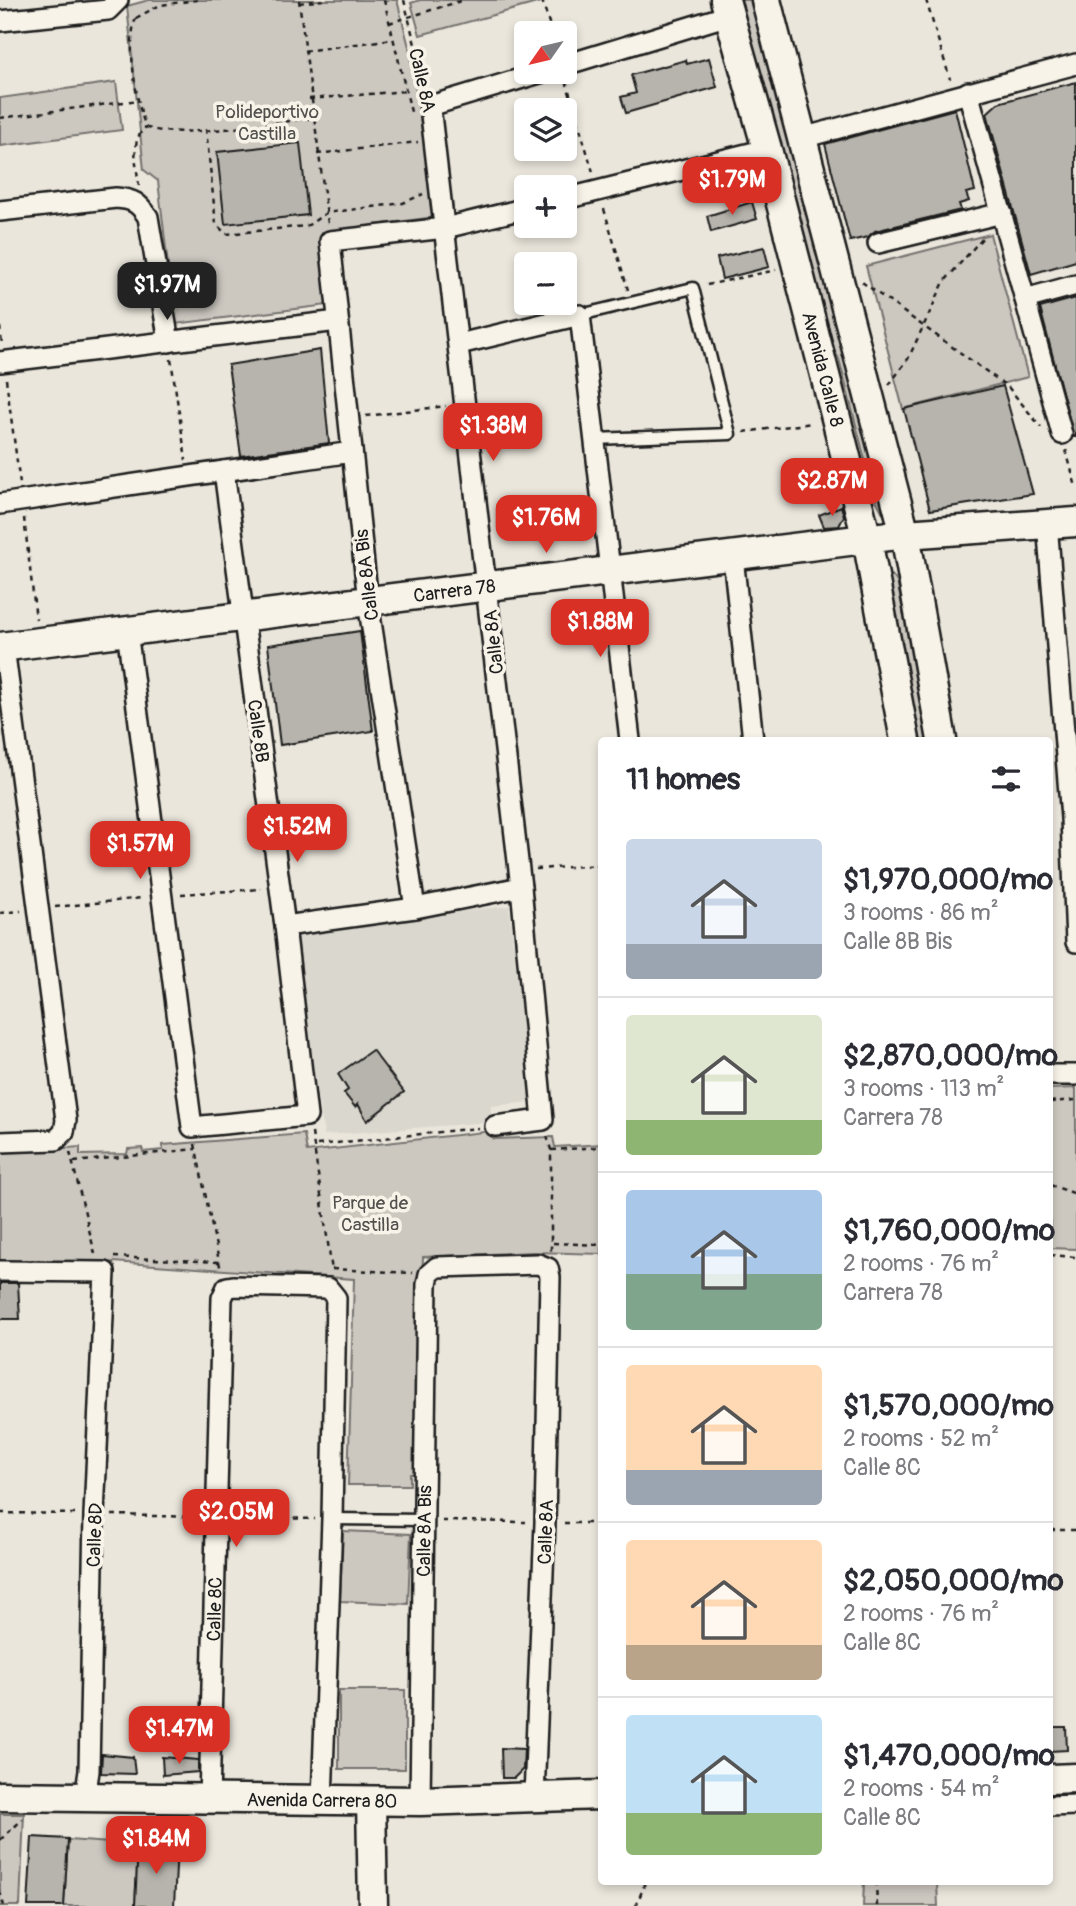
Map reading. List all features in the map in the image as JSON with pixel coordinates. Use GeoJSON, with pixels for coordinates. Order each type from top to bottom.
{"type":"FeatureCollection","features":[{"type":"Feature","properties":{"kind":"street"},"geometry":{"type":"LineString","coordinates":[[0,21],[108,10],[118,0]]}},
{"type":"Feature","properties":{"kind":"street","name":"Avenida Calle 8"},"geometry":{"type":"LineString","coordinates":[[765,0],[905,534],[941,737]]}},
{"type":"Feature","properties":{"kind":"street"},"geometry":{"type":"LineString","coordinates":[[578,60],[727,8]]}},
{"type":"Feature","properties":{"kind":"street","name":"Avenida Calle 8"},"geometry":{"type":"LineString","coordinates":[[727,8],[767,149],[867,539],[904,737]]}},
{"type":"Feature","properties":{"kind":"street"},"geometry":{"type":"LineString","coordinates":[[802,138],[1076,64]]}},
{"type":"Feature","properties":{"kind":"street"},"geometry":{"type":"LineString","coordinates":[[430,106],[514,81]]}},
{"type":"Feature","properties":{"kind":"street"},"geometry":{"type":"LineString","coordinates":[[961,94],[1002,213],[1062,433]]}},
{"type":"Feature","properties":{"kind":"street","name":"Calle 8A"},"geometry":{"type":"LineString","coordinates":[[430,106],[488,587],[543,1120]]}},
{"type":"Feature","properties":{"kind":"street"},"geometry":{"type":"LineString","coordinates":[[577,196],[767,149]]}},
{"type":"Feature","properties":{"kind":"street"},"geometry":{"type":"LineString","coordinates":[[0,211],[116,198],[131,199],[141,206],[148,217],[169,342]]}},
{"type":"Feature","properties":{"kind":"street"},"geometry":{"type":"LineString","coordinates":[[330,241],[445,228],[514,211]]}},
{"type":"Feature","properties":{"kind":"street"},"geometry":{"type":"LineString","coordinates":[[878,243],[1002,213]]}},
{"type":"Feature","properties":{"kind":"street","name":"Calle 8A Bis"},"geometry":{"type":"LineString","coordinates":[[330,241],[368,602],[415,908]]}},
{"type":"Feature","properties":{"kind":"street"},"geometry":{"type":"LineString","coordinates":[[1025,299],[1076,285]]}},
{"type":"Feature","properties":{"kind":"street"},"geometry":{"type":"LineString","coordinates":[[459,344],[580,315],[630,737]]}},
{"type":"Feature","properties":{"kind":"street"},"geometry":{"type":"LineString","coordinates":[[2,362],[338,321]]}},
{"type":"Feature","properties":{"kind":"street"},"geometry":{"type":"LineString","coordinates":[[0,504],[352,452]]}},
{"type":"Feature","properties":{"kind":"street","name":"Calle 8B"},"geometry":{"type":"LineString","coordinates":[[224,471],[280,887],[307,1116]]}},
{"type":"Feature","properties":{"kind":"street","name":"Carrera 78"},"geometry":{"type":"LineString","coordinates":[[2,647],[905,534],[1076,522]]}},
{"type":"Feature","properties":{"kind":"street"},"geometry":{"type":"LineString","coordinates":[[1047,523],[1071,818],[1076,942]]}},
{"type":"Feature","properties":{"kind":"street"},"geometry":{"type":"LineString","coordinates":[[733,557],[753,737]]}},
{"type":"Feature","properties":{"kind":"street"},"geometry":{"type":"LineString","coordinates":[[127,631],[192,1127],[307,1116]]}},
{"type":"Feature","properties":{"kind":"street"},"geometry":{"type":"LineString","coordinates":[[0,1142],[55,1140],[64,1132],[66,1120],[2,647]]}},
{"type":"Feature","properties":{"kind":"street"},"geometry":{"type":"LineString","coordinates":[[285,926],[415,908],[520,879]]}},
{"type":"Feature","properties":{"kind":"street"},"geometry":{"type":"LineString","coordinates":[[1053,1075],[1076,1074]]}},
{"type":"Feature","properties":{"kind":"street"},"geometry":{"type":"LineString","coordinates":[[495,1126],[543,1120]]}},
{"type":"Feature","properties":{"kind":"street"},"geometry":{"type":"LineString","coordinates":[[0,1270],[107,1264]]}},
{"type":"Feature","properties":{"kind":"street","name":"Calle 8D"},"geometry":{"type":"LineString","coordinates":[[85,1798],[89,1771],[94,1515],[107,1264]]}},
{"type":"Feature","properties":{"kind":"street"},"geometry":{"type":"LineString","coordinates":[[433,1270],[538,1264],[548,1268]]}},
{"type":"Feature","properties":{"kind":"street","name":"Calle 8A"},"geometry":{"type":"LineString","coordinates":[[534,1797],[545,1522],[548,1268]]}},
{"type":"Feature","properties":{"kind":"street","name":"Calle 8A Bis"},"geometry":{"type":"LineString","coordinates":[[420,1801],[424,1520],[433,1270]]}},
{"type":"Feature","properties":{"kind":"street"},"geometry":{"type":"LineString","coordinates":[[224,1292],[233,1286],[328,1288],[335,1293],[332,1519],[321,1801]]}},
{"type":"Feature","properties":{"kind":"street","name":"Calle 8C"},"geometry":{"type":"LineString","coordinates":[[209,1801],[224,1292]]}},
{"type":"Feature","properties":{"kind":"street"},"geometry":{"type":"LineString","coordinates":[[1053,1779],[1076,1779]]}},
{"type":"Feature","properties":{"kind":"street","name":"Avenida Carrera 80"},"geometry":{"type":"LineString","coordinates":[[0,1796],[209,1801],[420,1801],[598,1795]]}},
{"type":"Feature","properties":{"kind":"street"},"geometry":{"type":"LineString","coordinates":[[371,1801],[373,1906]]}},
{"type":"Feature","properties":{"kind":"street"},"geometry":{"type":"LineString","coordinates":[[1053,1806],[1076,1805]]}},
{"type":"Feature","properties":{"kind":"lane"},"geometry":{"type":"LineString","coordinates":[[580,315],[694,288],[730,434],[594,439]]}},
{"type":"Feature","properties":{"kind":"lane"},"geometry":{"type":"LineString","coordinates":[[332,1519],[424,1520]]}},
{"type":"Feature","properties":{"kind":"path"},"geometry":{"type":"LineString","coordinates":[[146,127],[139,100],[131,32],[136,18],[160,5],[197,0]]}},
{"type":"Feature","properties":{"kind":"path"},"geometry":{"type":"LineString","coordinates":[[323,0],[299,1],[309,99],[330,241]]}},
{"type":"Feature","properties":{"kind":"path"},"geometry":{"type":"LineString","coordinates":[[384,0],[412,117]]}},
{"type":"Feature","properties":{"kind":"path","name":"Calle 8A"},"geometry":{"type":"LineString","coordinates":[[404,0],[430,106]]}},
{"type":"Feature","properties":{"kind":"path"},"geometry":{"type":"LineString","coordinates":[[389,23],[464,0]]}},
{"type":"Feature","properties":{"kind":"path"},"geometry":{"type":"LineString","coordinates":[[542,0],[548,21]]}},
{"type":"Feature","properties":{"kind":"path"},"geometry":{"type":"LineString","coordinates":[[926,0],[961,94]]}},
{"type":"Feature","properties":{"kind":"path"},"geometry":{"type":"LineString","coordinates":[[304,51],[393,39]]}},
{"type":"Feature","properties":{"kind":"path"},"geometry":{"type":"LineString","coordinates":[[309,99],[406,91]]}},
{"type":"Feature","properties":{"kind":"path"},"geometry":{"type":"LineString","coordinates":[[0,118],[139,100]]}},
{"type":"Feature","properties":{"kind":"path"},"geometry":{"type":"LineString","coordinates":[[146,127],[155,131],[206,129],[312,118]]}},
{"type":"Feature","properties":{"kind":"path"},"geometry":{"type":"LineString","coordinates":[[141,206],[135,146],[137,136],[146,127]]}},
{"type":"Feature","properties":{"kind":"path"},"geometry":{"type":"LineString","coordinates":[[206,129],[215,215],[221,231],[233,235],[307,226],[326,213],[413,200],[426,188]]}},
{"type":"Feature","properties":{"kind":"path"},"geometry":{"type":"LineString","coordinates":[[317,154],[418,142],[421,154]]}},
{"type":"Feature","properties":{"kind":"path"},"geometry":{"type":"LineString","coordinates":[[872,408],[908,359],[944,282],[1002,213]]}},
{"type":"Feature","properties":{"kind":"path"},"geometry":{"type":"LineString","coordinates":[[694,288],[797,265]]}},
{"type":"Feature","properties":{"kind":"path"},"geometry":{"type":"LineString","coordinates":[[862,282],[886,296],[923,327],[1008,387],[1045,432],[1053,436],[1062,433],[1076,487]]}},
{"type":"Feature","properties":{"kind":"path"},"geometry":{"type":"LineString","coordinates":[[0,327],[2,362],[38,631]]}},
{"type":"Feature","properties":{"kind":"path"},"geometry":{"type":"LineString","coordinates":[[169,342],[188,477]]}},
{"type":"Feature","properties":{"kind":"path"},"geometry":{"type":"LineString","coordinates":[[349,419],[466,404]]}},
{"type":"Feature","properties":{"kind":"path"},"geometry":{"type":"LineString","coordinates":[[730,434],[838,422]]}},
{"type":"Feature","properties":{"kind":"path"},"geometry":{"type":"LineString","coordinates":[[520,879],[598,866]]}},
{"type":"Feature","properties":{"kind":"path"},"geometry":{"type":"LineString","coordinates":[[0,913],[280,887]]}},
{"type":"Feature","properties":{"kind":"path"},"geometry":{"type":"LineString","coordinates":[[1053,1102],[1076,1100]]}},
{"type":"Feature","properties":{"kind":"path"},"geometry":{"type":"LineString","coordinates":[[307,1116],[316,1145],[335,1293]]}},
{"type":"Feature","properties":{"kind":"path"},"geometry":{"type":"LineString","coordinates":[[543,1120],[551,1150],[553,1243],[548,1268]]}},
{"type":"Feature","properties":{"kind":"path"},"geometry":{"type":"LineString","coordinates":[[316,1145],[495,1126]]}},
{"type":"Feature","properties":{"kind":"path"},"geometry":{"type":"LineString","coordinates":[[192,1127],[224,1292]]}},
{"type":"Feature","properties":{"kind":"path"},"geometry":{"type":"LineString","coordinates":[[64,1132],[74,1162],[95,1256],[107,1264],[219,1262]]}},
{"type":"Feature","properties":{"kind":"path"},"geometry":{"type":"LineString","coordinates":[[551,1150],[598,1147]]}},
{"type":"Feature","properties":{"kind":"path"},"geometry":{"type":"LineString","coordinates":[[74,1162],[196,1149]]}},
{"type":"Feature","properties":{"kind":"path"},"geometry":{"type":"LineString","coordinates":[[1053,1186],[1076,1194]]}},
{"type":"Feature","properties":{"kind":"path"},"geometry":{"type":"LineString","coordinates":[[553,1243],[598,1245]]}},
{"type":"Feature","properties":{"kind":"path"},"geometry":{"type":"LineString","coordinates":[[1053,1255],[1076,1257]]}},
{"type":"Feature","properties":{"kind":"path"},"geometry":{"type":"LineString","coordinates":[[332,1269],[433,1270]]}},
{"type":"Feature","properties":{"kind":"path"},"geometry":{"type":"LineString","coordinates":[[0,1513],[332,1519]]}},
{"type":"Feature","properties":{"kind":"path"},"geometry":{"type":"LineString","coordinates":[[424,1520],[598,1523]]}},
{"type":"Feature","properties":{"kind":"path"},"geometry":{"type":"LineString","coordinates":[[1053,1530],[1076,1530]]}},
{"type":"Feature","properties":{"kind":"path"},"geometry":{"type":"LineString","coordinates":[[636,1906],[644,1885]]}},
{"type":"Feature","properties":{"kind":"path"},"geometry":{"type":"LineString","coordinates":[[876,1885],[877,1906]]}},
{"type":"Feature","properties":{"kind":"path"},"geometry":{"type":"LineString","coordinates":[[0,1891],[4,1906]]}},
{"type":"Feature","properties":{"kind":"shaded area"},"geometry":{"type":"Polygon","coordinates":[[[509,906],[531,1102],[491,1106],[490,1122],[324,1135],[291,929],[509,906]]]}},
{"type":"Feature","properties":{"kind":"green space","name":"Polideportivo Castilla"},"geometry":{"type":"Polygon","coordinates":[[[149,0],[397,0],[410,51],[435,217],[321,232],[328,305],[175,324],[158,181],[144,170],[127,6],[149,0]]]}},
{"type":"Feature","properties":{"kind":"green space"},"geometry":{"type":"Polygon","coordinates":[[[420,0],[548,0],[420,35],[411,3],[420,0]]]}},
{"type":"Feature","properties":{"kind":"green space"},"geometry":{"type":"Polygon","coordinates":[[[733,0],[756,0],[888,514],[884,515],[875,498],[839,359],[825,333],[733,0]]]}},
{"type":"Feature","properties":{"kind":"green space"},"geometry":{"type":"Polygon","coordinates":[[[116,82],[122,130],[0,146],[0,98],[116,82]]]}},
{"type":"Feature","properties":{"kind":"green space"},"geometry":{"type":"Polygon","coordinates":[[[990,234],[1028,377],[903,409],[866,266],[990,234]]]}},
{"type":"Feature","properties":{"kind":"green space"},"geometry":{"type":"Polygon","coordinates":[[[892,575],[897,582],[929,737],[913,737],[888,576],[892,575]]]}},
{"type":"Feature","properties":{"kind":"green space"},"geometry":{"type":"Polygon","coordinates":[[[1076,1088],[1076,1249],[1053,1248],[1053,1089],[1076,1088]]]}},
{"type":"Feature","properties":{"kind":"green space","name":"Parque de Castilla"},"geometry":{"type":"Polygon","coordinates":[[[492,1131],[494,1139],[553,1137],[555,1147],[598,1144],[598,1254],[534,1252],[423,1257],[414,1474],[410,1474],[410,1485],[348,1485],[354,1279],[113,1262],[112,1271],[0,1268],[0,1153],[80,1147],[80,1155],[127,1154],[128,1149],[143,1148],[143,1152],[163,1150],[163,1145],[304,1134],[307,1152],[492,1131]]]}},
{"type":"Feature","properties":{"kind":"green space"},"geometry":{"type":"Polygon","coordinates":[[[343,1531],[411,1534],[408,1604],[340,1601],[343,1531]]]}},
{"type":"Feature","properties":{"kind":"green space"},"geometry":{"type":"Polygon","coordinates":[[[339,1690],[405,1690],[405,1769],[339,1769],[339,1690]]]}},
{"type":"Feature","properties":{"kind":"green space"},"geometry":{"type":"Polygon","coordinates":[[[0,1814],[24,1814],[20,1906],[0,1906],[0,1814]]]}},
{"type":"Feature","properties":{"kind":"green space"},"geometry":{"type":"Polygon","coordinates":[[[68,1840],[138,1845],[135,1906],[64,1906],[68,1840]]]}},
{"type":"Feature","properties":{"kind":"green space"},"geometry":{"type":"Polygon","coordinates":[[[864,1885],[937,1885],[938,1906],[863,1906],[864,1885]]]}},
{"type":"Feature","properties":{"kind":"building"},"geometry":{"type":"Polygon","coordinates":[[[709,58],[717,87],[626,113],[621,97],[636,93],[631,75],[686,60],[687,64],[709,58]]]}},
{"type":"Feature","properties":{"kind":"building"},"geometry":{"type":"Polygon","coordinates":[[[1076,82],[1076,261],[1031,274],[987,113],[998,103],[1076,82]]]}},
{"type":"Feature","properties":{"kind":"building"},"geometry":{"type":"Polygon","coordinates":[[[955,109],[975,191],[966,193],[969,201],[959,204],[961,210],[875,231],[868,237],[850,241],[825,144],[955,109]]]}},
{"type":"Feature","properties":{"kind":"building"},"geometry":{"type":"Polygon","coordinates":[[[300,143],[308,215],[225,224],[217,152],[300,143]]]}},
{"type":"Feature","properties":{"kind":"building"},"geometry":{"type":"Polygon","coordinates":[[[752,202],[757,219],[711,232],[707,216],[752,202]]]}},
{"type":"Feature","properties":{"kind":"building"},"geometry":{"type":"Polygon","coordinates":[[[764,247],[769,267],[722,279],[717,258],[764,247]]]}},
{"type":"Feature","properties":{"kind":"building"},"geometry":{"type":"Polygon","coordinates":[[[1076,298],[1076,437],[1074,437],[1040,308],[1076,298]]]}},
{"type":"Feature","properties":{"kind":"building"},"geometry":{"type":"Polygon","coordinates":[[[320,350],[329,443],[241,456],[228,365],[320,350]]]}},
{"type":"Feature","properties":{"kind":"building"},"geometry":{"type":"Polygon","coordinates":[[[1003,386],[1033,494],[930,510],[904,409],[1003,386]]]}},
{"type":"Feature","properties":{"kind":"building"},"geometry":{"type":"Polygon","coordinates":[[[841,506],[844,516],[839,526],[824,527],[819,515],[841,506]]]}},
{"type":"Feature","properties":{"kind":"building"},"geometry":{"type":"Polygon","coordinates":[[[360,631],[373,731],[280,745],[268,645],[360,631]]]}},
{"type":"Feature","properties":{"kind":"building"},"geometry":{"type":"Polygon","coordinates":[[[372,1050],[404,1092],[367,1121],[358,1104],[355,1107],[344,1093],[348,1090],[338,1074],[372,1050]]]}},
{"type":"Feature","properties":{"kind":"building"},"geometry":{"type":"Polygon","coordinates":[[[0,1283],[18,1283],[20,1319],[0,1319],[0,1283]]]}},
{"type":"Feature","properties":{"kind":"building"},"geometry":{"type":"Polygon","coordinates":[[[1053,1727],[1066,1727],[1067,1750],[1053,1751],[1053,1727]]]}},
{"type":"Feature","properties":{"kind":"building"},"geometry":{"type":"Polygon","coordinates":[[[501,1748],[524,1749],[523,1769],[514,1778],[502,1778],[501,1748]]]}},
{"type":"Feature","properties":{"kind":"building"},"geometry":{"type":"Polygon","coordinates":[[[102,1754],[133,1757],[135,1774],[101,1773],[102,1754]]]}},
{"type":"Feature","properties":{"kind":"building"},"geometry":{"type":"Polygon","coordinates":[[[162,1757],[198,1760],[198,1772],[163,1775],[162,1757]]]}},
{"type":"Feature","properties":{"kind":"building"},"geometry":{"type":"Polygon","coordinates":[[[32,1837],[68,1839],[64,1906],[28,1906],[32,1837]]]}},
{"type":"Feature","properties":{"kind":"building"},"geometry":{"type":"Polygon","coordinates":[[[138,1845],[177,1847],[174,1906],[135,1906],[138,1845]]]}}]}
